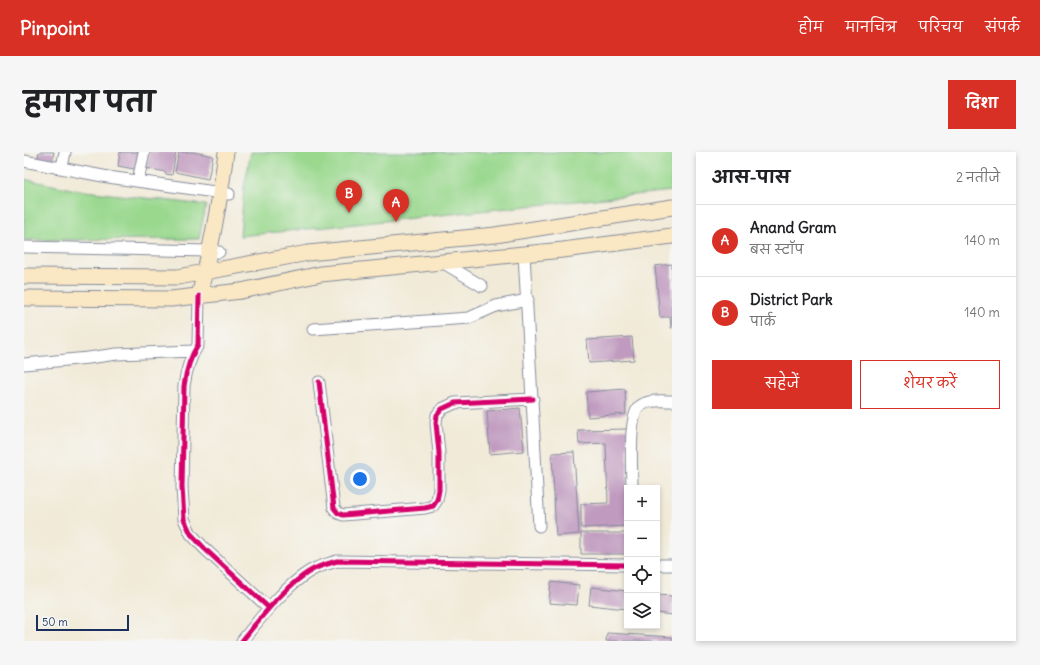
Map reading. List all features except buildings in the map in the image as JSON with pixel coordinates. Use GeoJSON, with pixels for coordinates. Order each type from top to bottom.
{"type":"FeatureCollection","features":[{"type":"Feature","properties":{"kind":"main road"},"geometry":{"type":"LineString","coordinates":[[225,193],[226,152]]}},
{"type":"Feature","properties":{"kind":"main road"},"geometry":{"type":"LineString","coordinates":[[206,295],[225,193],[236,152]]}},
{"type":"Feature","properties":{"kind":"main road"},"geometry":{"type":"LineString","coordinates":[[24,276],[178,278],[308,253],[495,235],[672,207]]}},
{"type":"Feature","properties":{"kind":"main road"},"geometry":{"type":"LineString","coordinates":[[24,298],[171,300],[241,291],[321,274],[524,254],[672,236]]}},
{"type":"Feature","properties":{"kind":"street"},"geometry":{"type":"LineString","coordinates":[[62,167],[65,152]]}},
{"type":"Feature","properties":{"kind":"street"},"geometry":{"type":"LineString","coordinates":[[138,181],[144,152]]}},
{"type":"Feature","properties":{"kind":"street"},"geometry":{"type":"LineString","coordinates":[[24,161],[62,167],[108,177],[225,193]]}},
{"type":"Feature","properties":{"kind":"street"},"geometry":{"type":"LineString","coordinates":[[24,247],[214,251]]}},
{"type":"Feature","properties":{"kind":"street"},"geometry":{"type":"LineString","coordinates":[[524,254],[528,300],[539,526]]}},
{"type":"Feature","properties":{"kind":"street"},"geometry":{"type":"LineString","coordinates":[[442,262],[482,286]]}},
{"type":"Feature","properties":{"kind":"street"},"geometry":{"type":"LineString","coordinates":[[206,295],[198,345],[194,351],[184,386],[182,487],[184,519],[192,534],[205,549],[269,608]]}},
{"type":"Feature","properties":{"kind":"street"},"geometry":{"type":"LineString","coordinates":[[313,330],[469,318],[496,306],[528,300]]}},
{"type":"Feature","properties":{"kind":"street"},"geometry":{"type":"LineString","coordinates":[[24,364],[117,354],[194,351]]}},
{"type":"Feature","properties":{"kind":"street"},"geometry":{"type":"LineString","coordinates":[[319,382],[334,508],[338,513],[343,515],[433,506],[437,500],[439,490],[439,453],[436,423],[437,415],[442,409],[455,404],[533,399]]}},
{"type":"Feature","properties":{"kind":"street"},"geometry":{"type":"LineString","coordinates":[[632,485],[632,438],[635,411],[640,406],[649,402],[672,401]]}},
{"type":"Feature","properties":{"kind":"street"},"geometry":{"type":"LineString","coordinates":[[242,641],[269,608],[298,580],[315,568],[337,561],[624,564]]}},
{"type":"Feature","properties":{"kind":"street"},"geometry":{"type":"LineString","coordinates":[[660,565],[672,565]]}},
{"type":"Feature","properties":{"kind":"green space"},"geometry":{"type":"Polygon","coordinates":[[[251,152],[672,152],[672,191],[240,236],[244,188],[251,152]]]}},
{"type":"Feature","properties":{"kind":"green space"},"geometry":{"type":"Polygon","coordinates":[[[24,179],[76,190],[206,205],[199,239],[24,240],[24,179]]]}},
{"type":"Feature","properties":{"kind":"cycle path"},"geometry":{"type":"LineString","coordinates":[[199,296],[198,345],[189,365],[184,386],[182,487],[184,519],[191,534],[205,549],[269,608]]}},
{"type":"Feature","properties":{"kind":"cycle path"},"geometry":{"type":"LineString","coordinates":[[319,382],[334,508],[338,513],[343,515],[433,506],[437,500],[439,490],[439,453],[436,423],[437,415],[442,409],[455,403],[533,399]]}},
{"type":"Feature","properties":{"kind":"cycle path"},"geometry":{"type":"LineString","coordinates":[[242,641],[276,600],[296,581],[316,568],[337,561],[624,565]]}},
{"type":"Feature","properties":{"kind":"place","name":"District Park"},"geometry":{"type":"Point","coordinates":[349,213]}},
{"type":"Feature","properties":{"kind":"place","name":"Anand Gram"},"geometry":{"type":"Point","coordinates":[396,222]}}]}
